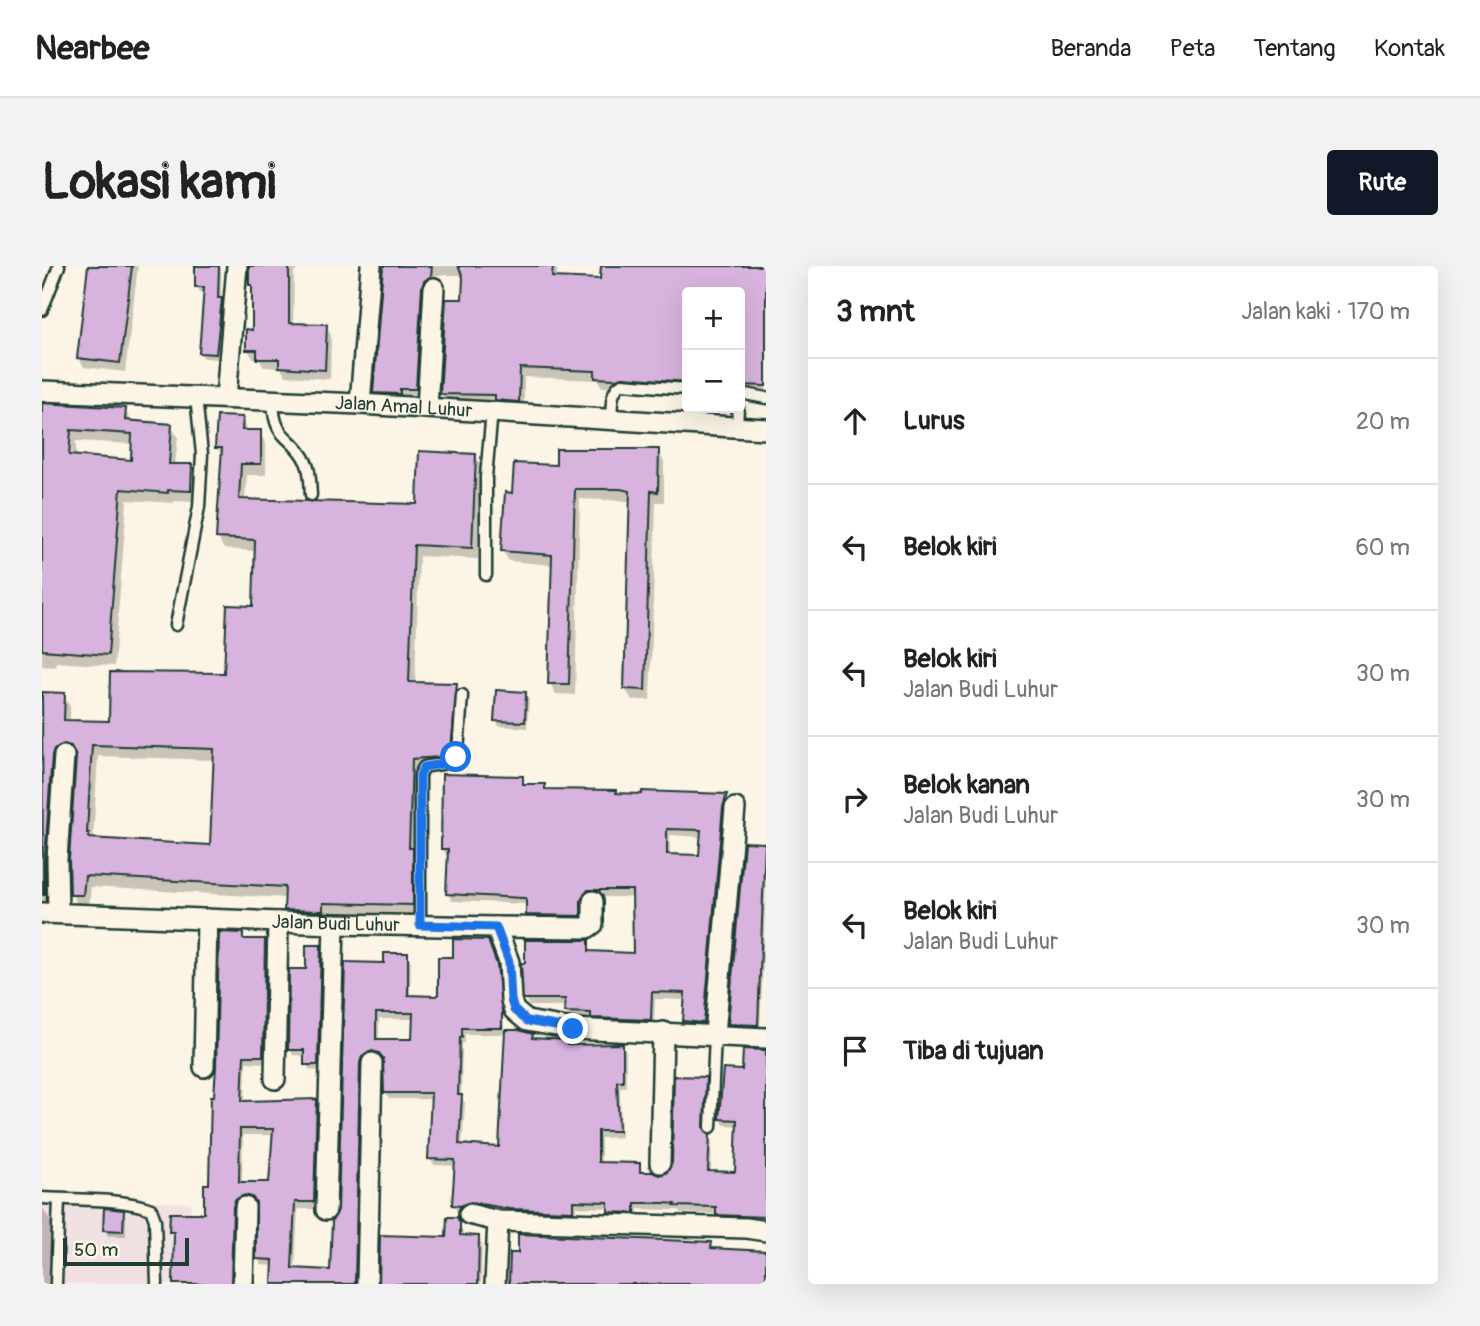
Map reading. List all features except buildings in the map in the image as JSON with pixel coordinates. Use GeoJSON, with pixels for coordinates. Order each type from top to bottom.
{"type":"FeatureCollection","features":[{"type":"Feature","properties":{"kind":"street"},"geometry":{"type":"LineString","coordinates":[[226,398],[237,266]]}},
{"type":"Feature","properties":{"kind":"street"},"geometry":{"type":"LineString","coordinates":[[360,404],[371,266]]}},
{"type":"Feature","properties":{"kind":"street"},"geometry":{"type":"LineString","coordinates":[[426,408],[434,288]]}},
{"type":"Feature","properties":{"kind":"street","name":"Jalan Amal Luhur"},"geometry":{"type":"LineString","coordinates":[[42,391],[360,404],[766,429]]}},
{"type":"Feature","properties":{"kind":"street"},"geometry":{"type":"LineString","coordinates":[[50,913],[57,859],[64,755]]}},
{"type":"Feature","properties":{"kind":"street"},"geometry":{"type":"LineString","coordinates":[[715,1034],[735,808]]}},
{"type":"Feature","properties":{"kind":"street","name":"Jalan Budi Luhur"},"geometry":{"type":"LineString","coordinates":[[50,913],[334,924],[587,928],[593,924],[593,901]]}},
{"type":"Feature","properties":{"kind":"street"},"geometry":{"type":"LineString","coordinates":[[204,1067],[207,919]]}},
{"type":"Feature","properties":{"kind":"street"},"geometry":{"type":"LineString","coordinates":[[275,1079],[278,922]]}},
{"type":"Feature","properties":{"kind":"street"},"geometry":{"type":"LineString","coordinates":[[326,1210],[334,924]]}},
{"type":"Feature","properties":{"kind":"street"},"geometry":{"type":"LineString","coordinates":[[496,927],[509,962],[514,1010],[527,1021],[573,1029],[766,1038]]}},
{"type":"Feature","properties":{"kind":"street"},"geometry":{"type":"LineString","coordinates":[[660,1163],[663,1032]]}},
{"type":"Feature","properties":{"kind":"street"},"geometry":{"type":"LineString","coordinates":[[367,1284],[372,1063]]}},
{"type":"Feature","properties":{"kind":"street"},"geometry":{"type":"LineString","coordinates":[[243,1284],[245,1207]]}},
{"type":"Feature","properties":{"kind":"street"},"geometry":{"type":"LineString","coordinates":[[468,1214],[498,1221],[746,1228],[766,1231]]}},
{"type":"Feature","properties":{"kind":"street"},"geometry":{"type":"LineString","coordinates":[[495,1284],[498,1221]]}},
{"type":"Feature","properties":{"kind":"lane"},"geometry":{"type":"LineString","coordinates":[[42,310],[59,266]]}},
{"type":"Feature","properties":{"kind":"lane"},"geometry":{"type":"LineString","coordinates":[[611,419],[614,392],[616,387],[622,384],[682,389]]}},
{"type":"Feature","properties":{"kind":"lane"},"geometry":{"type":"LineString","coordinates":[[745,394],[766,398]]}},
{"type":"Feature","properties":{"kind":"lane"},"geometry":{"type":"LineString","coordinates":[[176,625],[199,507],[202,454],[196,397]]}},
{"type":"Feature","properties":{"kind":"lane"},"geometry":{"type":"LineString","coordinates":[[273,400],[277,430],[308,465],[311,495]]}},
{"type":"Feature","properties":{"kind":"lane"},"geometry":{"type":"LineString","coordinates":[[486,575],[486,477],[492,411]]}},
{"type":"Feature","properties":{"kind":"lane"},"geometry":{"type":"LineString","coordinates":[[737,413],[737,428]]}},
{"type":"Feature","properties":{"kind":"lane"},"geometry":{"type":"LineString","coordinates":[[420,925],[420,775],[424,767],[449,763],[457,755],[462,695]]}},
{"type":"Feature","properties":{"kind":"lane"},"geometry":{"type":"LineString","coordinates":[[711,1127],[715,1034]]}},
{"type":"Feature","properties":{"kind":"lane"},"geometry":{"type":"LineString","coordinates":[[42,1198],[151,1209],[155,1220],[157,1284]]}},
{"type":"Feature","properties":{"kind":"lane"},"geometry":{"type":"LineString","coordinates":[[56,1284],[59,1199]]}},
{"type":"Feature","properties":{"kind":"shaded area"},"geometry":{"type":"Polygon","coordinates":[[[42,1197],[191,1203],[188,1284],[42,1284],[42,1197]]]}},
{"type":"Feature","properties":{"kind":"route"},"geometry":{"type":"LineString","coordinates":[[456,757],[449,763],[424,767],[420,775],[420,925],[496,927],[509,962],[514,1010],[527,1021],[573,1029]]}}]}
